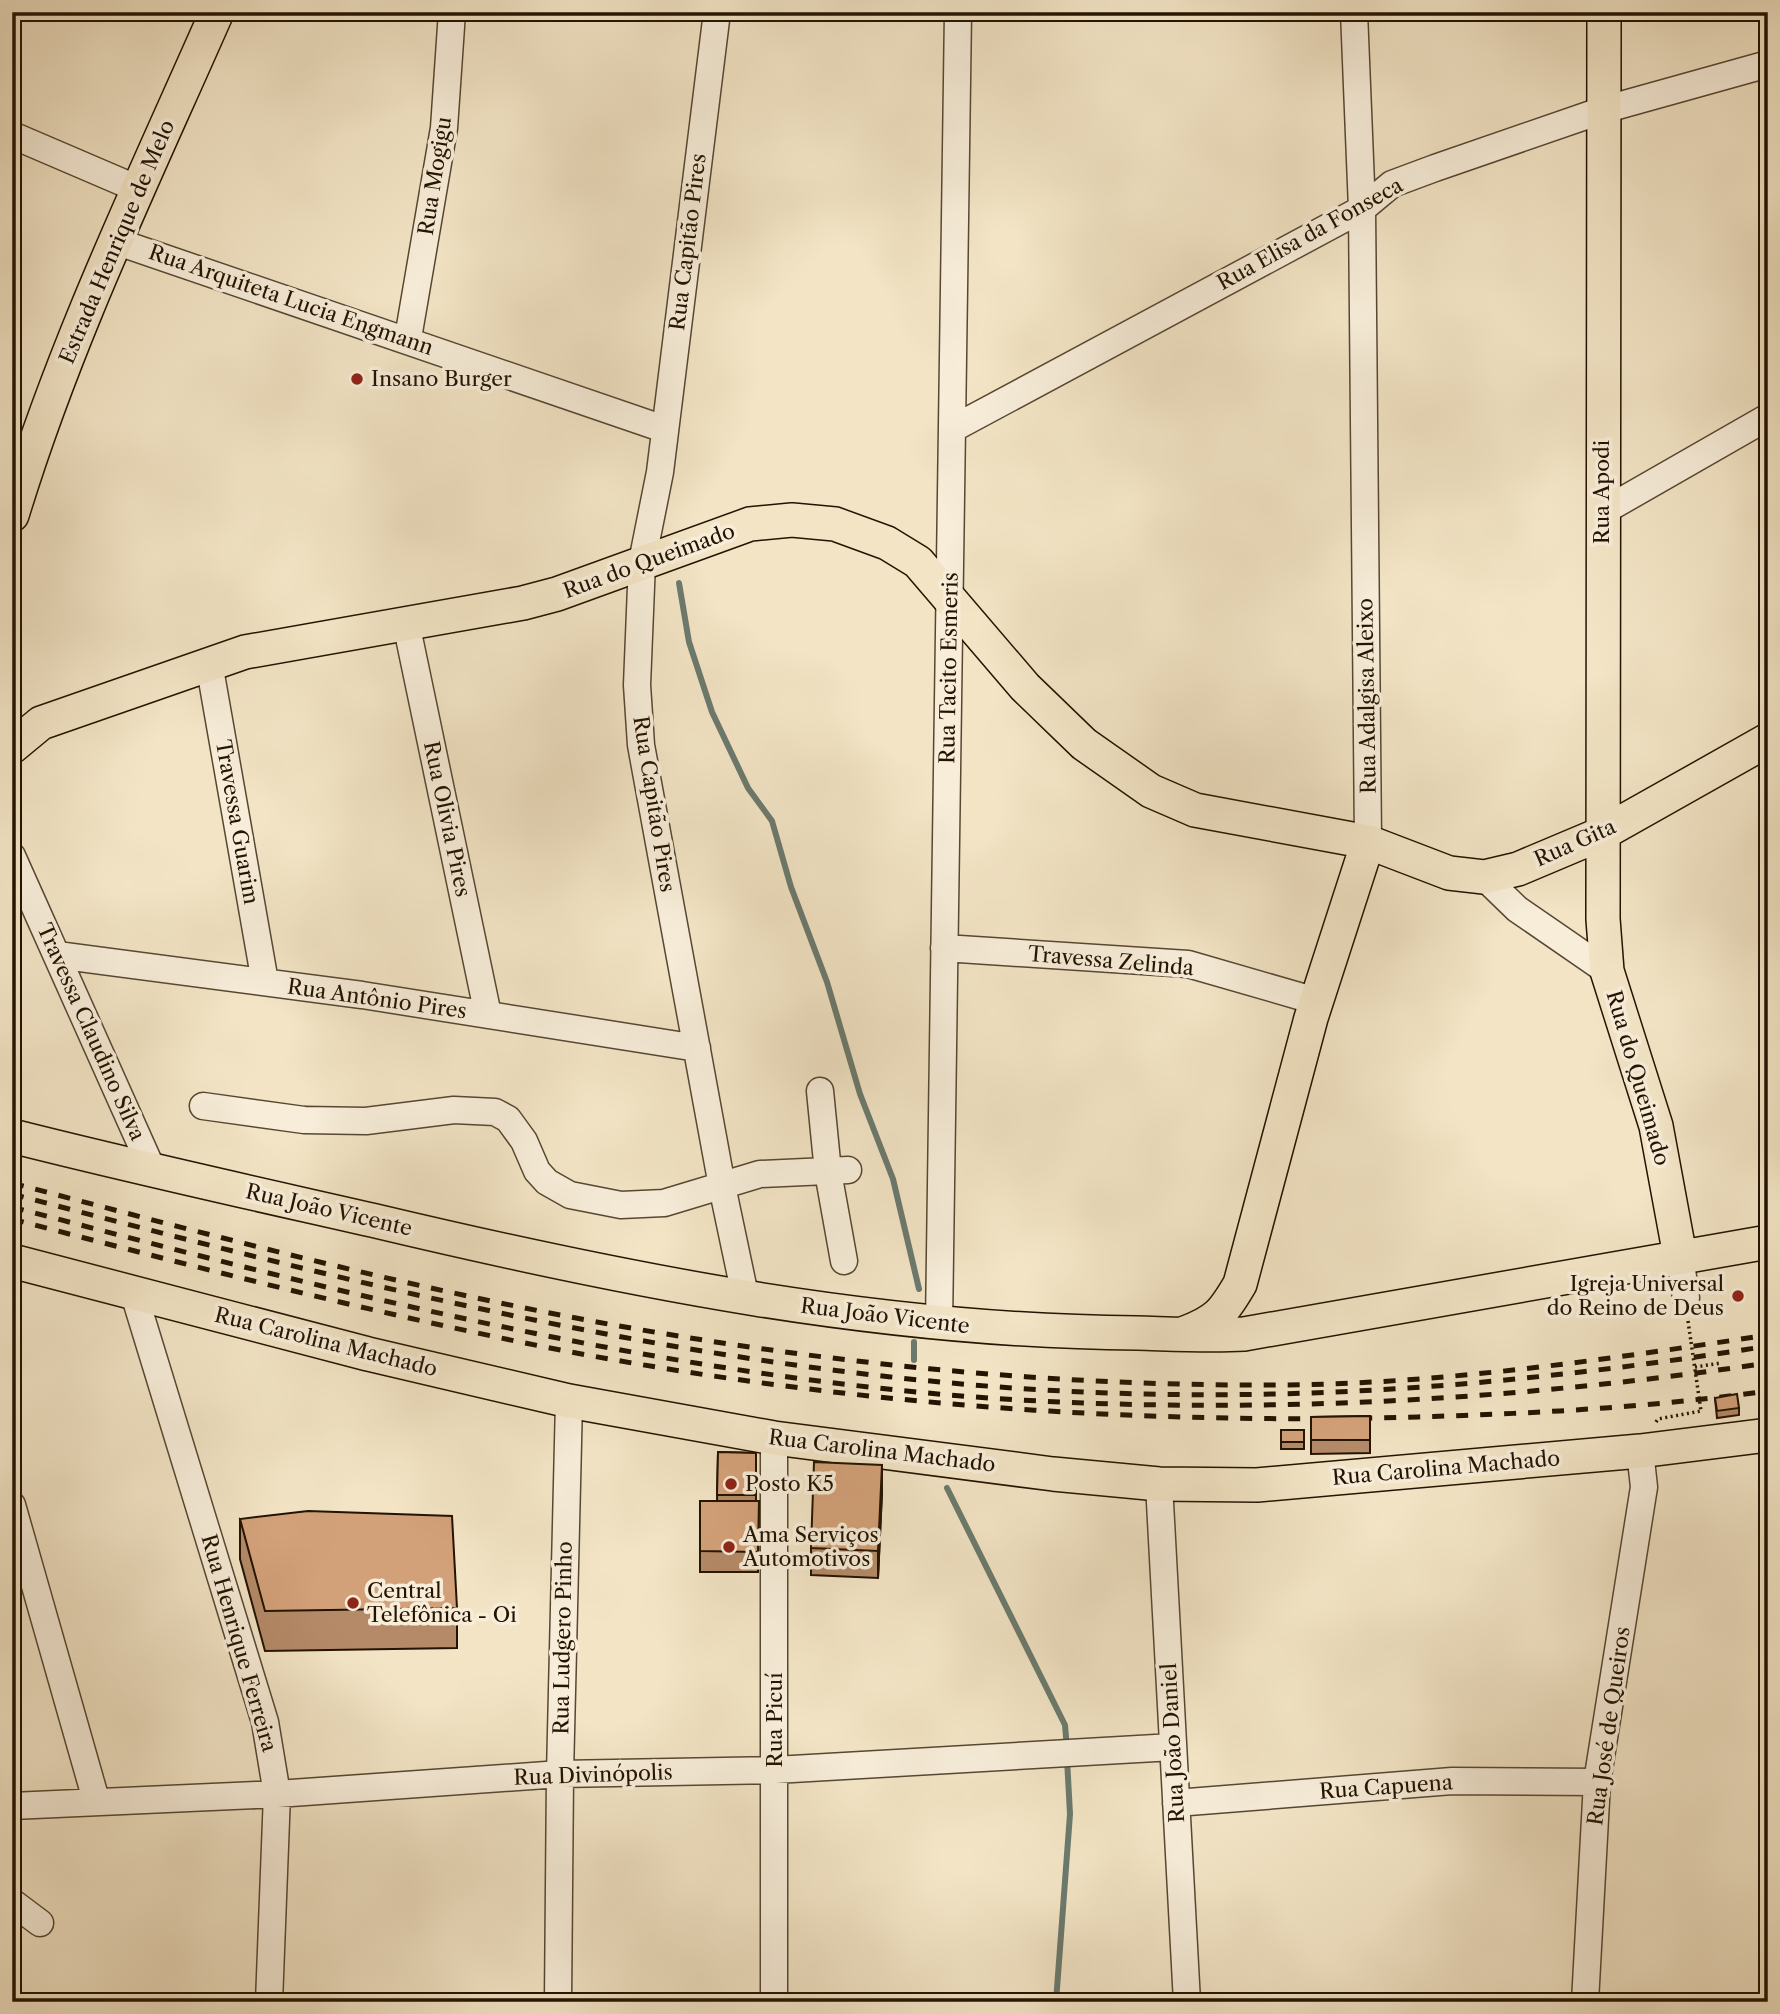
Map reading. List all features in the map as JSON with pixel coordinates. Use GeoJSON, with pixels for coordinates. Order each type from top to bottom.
{"type":"FeatureCollection","features":[{"type":"Feature","properties":{"kind":"main road","name":"Estrada Henrique de Melo"},"geometry":{"type":"LineString","coordinates":[[12,515],[21,451],[217,12]]}},
{"type":"Feature","properties":{"kind":"main road","name":"Rua Apodi"},"geometry":{"type":"LineString","coordinates":[[1604,12],[1601,834],[1607,971]]}},
{"type":"Feature","properties":{"kind":"main road","name":"Rua do Queimado"},"geometry":{"type":"LineString","coordinates":[[12,747],[26,726],[209,663],[259,649],[557,594],[750,524],[792,520],[835,524],[887,543],[918,562],[1024,687],[1084,744],[1151,791],[1195,810],[1368,842]]}},
{"type":"Feature","properties":{"kind":"main road","name":"Rua Gita"},"geometry":{"type":"LineString","coordinates":[[1368,842],[1449,873],[1484,877],[1518,869],[1601,834],[1768,740]]}},
{"type":"Feature","properties":{"kind":"main road","name":"Rua Adalgisa Aleixo"},"geometry":{"type":"LineString","coordinates":[[1184,1334],[1213,1322],[1240,1284],[1316,1001],[1368,842]]}},
{"type":"Feature","properties":{"kind":"main road","name":"Rua do Queimado"},"geometry":{"type":"LineString","coordinates":[[1607,971],[1656,1126],[1680,1256]]}},
{"type":"Feature","properties":{"kind":"main road","name":"Rua João Vicente"},"geometry":{"type":"LineString","coordinates":[[12,1136],[482,1246],[746,1300],[939,1324],[1051,1333],[1207,1336],[1272,1330],[1768,1242]]}},
{"type":"Feature","properties":{"kind":"main road","name":"Rua Carolina Machado"},"geometry":{"type":"LineString","coordinates":[[12,1261],[134,1294],[569,1401],[774,1438],[1159,1484],[1257,1485],[1640,1451],[1768,1434]]}},
{"type":"Feature","properties":{"kind":"main road"},"geometry":{"type":"LineString","coordinates":[[1240,1284],[1249,1313],[1272,1330]]}},
{"type":"Feature","properties":{"kind":"street","name":"Rua Mogigu"},"geometry":{"type":"LineString","coordinates":[[408,338],[444,128],[452,12]]}},
{"type":"Feature","properties":{"kind":"street","name":"Rua Capitão Pires"},"geometry":{"type":"LineString","coordinates":[[717,12],[660,472],[642,562],[637,685],[641,745],[722,1186],[746,1300]]}},
{"type":"Feature","properties":{"kind":"street","name":"Rua Tacito Esmeris"},"geometry":{"type":"LineString","coordinates":[[939,1324],[958,12]]}},
{"type":"Feature","properties":{"kind":"street","name":"Rua Adalgisa Aleixo"},"geometry":{"type":"LineString","coordinates":[[1354,12],[1362,209],[1368,842]]}},
{"type":"Feature","properties":{"kind":"street","name":"Rua Elisa da Fonseca"},"geometry":{"type":"LineString","coordinates":[[954,428],[1362,209],[1392,184],[1603,110],[1768,64]]}},
{"type":"Feature","properties":{"kind":"street"},"geometry":{"type":"LineString","coordinates":[[12,135],[138,189]]}},
{"type":"Feature","properties":{"kind":"street","name":"Rua Arquiteta Lucia Engmann"},"geometry":{"type":"LineString","coordinates":[[115,241],[408,338],[664,429]]}},
{"type":"Feature","properties":{"kind":"street"},"geometry":{"type":"LineString","coordinates":[[1602,512],[1768,417]]}},
{"type":"Feature","properties":{"kind":"street","name":"Rua Olivia Pires"},"geometry":{"type":"LineString","coordinates":[[406,623],[488,1015]]}},
{"type":"Feature","properties":{"kind":"street","name":"Travessa Guarim"},"geometry":{"type":"LineString","coordinates":[[209,663],[265,982]]}},
{"type":"Feature","properties":{"kind":"street","name":"Travessa Claudino Silva"},"geometry":{"type":"LineString","coordinates":[[12,856],[152,1169]]}},
{"type":"Feature","properties":{"kind":"street","name":"Rua do Queimado"},"geometry":{"type":"LineString","coordinates":[[1484,877],[1528,917],[1607,971]]}},
{"type":"Feature","properties":{"kind":"street","name":"Travessa Zelinda"},"geometry":{"type":"LineString","coordinates":[[944,948],[1188,964],[1316,1001]]}},
{"type":"Feature","properties":{"kind":"street","name":"Rua Antônio Pires"},"geometry":{"type":"LineString","coordinates":[[57,955],[265,982],[697,1048]]}},
{"type":"Feature","properties":{"kind":"street"},"geometry":{"type":"LineString","coordinates":[[820,1091],[838,1171],[844,1261]]}},
{"type":"Feature","properties":{"kind":"street"},"geometry":{"type":"LineString","coordinates":[[203,1106],[304,1120],[366,1121],[454,1110],[495,1112],[508,1119],[524,1141],[537,1171],[547,1182],[570,1195],[621,1205],[664,1203],[760,1174],[838,1171]]}},
{"type":"Feature","properties":{"kind":"street","name":"Rua do Queimado"},"geometry":{"type":"LineString","coordinates":[[1680,1256],[1687,1303]]}},
{"type":"Feature","properties":{"kind":"street","name":"Rua Henrique Ferreira"},"geometry":{"type":"LineString","coordinates":[[134,1294],[265,1722],[277,1794],[269,2002]]}},
{"type":"Feature","properties":{"kind":"street","name":"Rua Ludgero Pinho"},"geometry":{"type":"LineString","coordinates":[[558,2002],[560,1774],[569,1401]]}},
{"type":"Feature","properties":{"kind":"street","name":"Rua Picuí"},"geometry":{"type":"LineString","coordinates":[[774,1438],[774,2002]]}},
{"type":"Feature","properties":{"kind":"street","name":"Rua José de Queiros"},"geometry":{"type":"LineString","coordinates":[[1585,2002],[1597,1782],[1644,1487],[1640,1451]]}},
{"type":"Feature","properties":{"kind":"street","name":"Rua João Daniel"},"geometry":{"type":"LineString","coordinates":[[1159,1484],[1187,2002]]}},
{"type":"Feature","properties":{"kind":"street"},"geometry":{"type":"LineString","coordinates":[[12,1505],[96,1800]]}},
{"type":"Feature","properties":{"kind":"street","name":"Rua Divinópolis"},"geometry":{"type":"LineString","coordinates":[[12,1807],[96,1800],[277,1794],[560,1774],[775,1770],[1173,1747]]}},
{"type":"Feature","properties":{"kind":"street","name":"Rua Capuena"},"geometry":{"type":"LineString","coordinates":[[1176,1803],[1452,1781],[1597,1782]]}},
{"type":"Feature","properties":{"kind":"street"},"geometry":{"type":"LineString","coordinates":[[12,1902],[40,1923]]}},
{"type":"Feature","properties":{"kind":"path"},"geometry":{"type":"LineString","coordinates":[[1658,1419],[1701,1411],[1687,1303]]}},
{"type":"Feature","properties":{"kind":"path"},"geometry":{"type":"LineString","coordinates":[[1695,1367],[1721,1363]]}},
{"type":"Feature","properties":{"kind":"building"},"geometry":{"type":"Polygon","coordinates":[[[12,452],[18,454],[12,471],[12,452]]]}},
{"type":"Feature","properties":{"kind":"building"},"geometry":{"type":"Polygon","coordinates":[[[1737,1394],[1739,1408],[1717,1411],[1715,1398],[1737,1394]]]}},
{"type":"Feature","properties":{"kind":"building"},"geometry":{"type":"Polygon","coordinates":[[[1370,1416],[1370,1440],[1311,1440],[1311,1417],[1370,1416]]]}},
{"type":"Feature","properties":{"kind":"building"},"geometry":{"type":"Polygon","coordinates":[[[1281,1430],[1304,1430],[1304,1442],[1281,1442],[1281,1430]]]}},
{"type":"Feature","properties":{"kind":"building"},"geometry":{"type":"Polygon","coordinates":[[[718,1452],[756,1453],[756,1495],[717,1495],[718,1452]]]}},
{"type":"Feature","properties":{"kind":"building"},"geometry":{"type":"Polygon","coordinates":[[[814,1462],[882,1465],[878,1551],[811,1548],[814,1462]]]}},
{"type":"Feature","properties":{"kind":"building"},"geometry":{"type":"Polygon","coordinates":[[[700,1501],[759,1501],[758,1552],[700,1551],[700,1501]]]}},
{"type":"Feature","properties":{"kind":"building"},"geometry":{"type":"Polygon","coordinates":[[[308,1511],[452,1516],[457,1608],[265,1611],[240,1519],[308,1511]]]}},
{"type":"Feature","properties":{"kind":"waterway"},"geometry":{"type":"LineString","coordinates":[[679,583],[689,642],[712,712],[748,788],[772,821],[791,887],[827,982],[860,1094],[893,1179],[919,1289]]}},
{"type":"Feature","properties":{"kind":"waterway"},"geometry":{"type":"LineString","coordinates":[[914,1342],[914,1360]]}},
{"type":"Feature","properties":{"kind":"waterway"},"geometry":{"type":"LineString","coordinates":[[947,1488],[1065,1725],[1067,1749]]}},
{"type":"Feature","properties":{"kind":"waterway"},"geometry":{"type":"LineString","coordinates":[[1056,2002],[1070,1814],[1067,1759]]}},
{"type":"Feature","properties":{"kind":"railway"},"geometry":{"type":"LineString","coordinates":[[12,1183],[285,1254],[560,1315],[740,1346],[1013,1376],[1288,1385],[1409,1380],[1649,1353],[1768,1335]]}},
{"type":"Feature","properties":{"kind":"railway"},"geometry":{"type":"LineString","coordinates":[[12,1194],[291,1265],[573,1328],[715,1353],[858,1373],[1001,1387],[1224,1395],[1380,1390],[1535,1377],[1768,1346]]}},
{"type":"Feature","properties":{"kind":"railway"},"geometry":{"type":"LineString","coordinates":[[12,1207],[261,1271],[512,1329],[765,1374],[892,1390],[1114,1404],[1301,1404],[1488,1395],[1674,1376],[1768,1363]]}},
{"type":"Feature","properties":{"kind":"railway"},"geometry":{"type":"LineString","coordinates":[[12,1219],[280,1288],[482,1334],[653,1366],[858,1395],[1065,1412],[1272,1419],[1523,1413],[1621,1407],[1768,1391]]}},
{"type":"Feature","properties":{"kind":"place","name":"Insano Burger"},"geometry":{"type":"Point","coordinates":[357,379]}},
{"type":"Feature","properties":{"kind":"place","name":"Igreja Universal do Reino de Deus"},"geometry":{"type":"Point","coordinates":[1738,1296]}},
{"type":"Feature","properties":{"kind":"place","name":"Posto K5"},"geometry":{"type":"Point","coordinates":[731,1484]}},
{"type":"Feature","properties":{"kind":"place","name":"Ama Serviços Automotivos"},"geometry":{"type":"Point","coordinates":[729,1547]}},
{"type":"Feature","properties":{"kind":"place","name":"Central Telefônica - Oi"},"geometry":{"type":"Point","coordinates":[353,1603]}}]}
